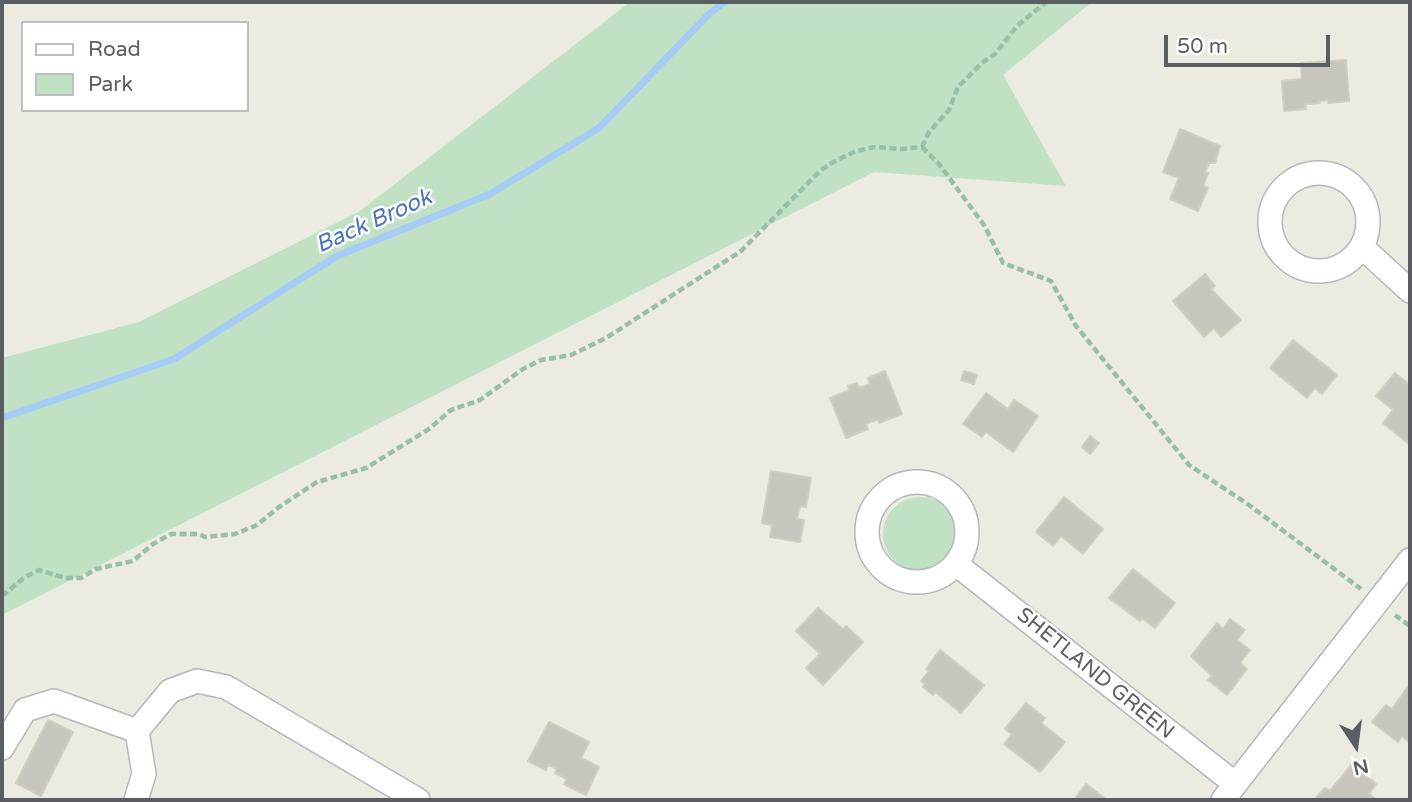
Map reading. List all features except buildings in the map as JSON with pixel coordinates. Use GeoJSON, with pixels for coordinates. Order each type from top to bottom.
{"type":"FeatureCollection","features":[{"type":"Feature","properties":{"kind":"street"},"geometry":{"type":"LineString","coordinates":[[1305,174],[1338,176],[1352,185],[1363,199],[1368,214],[1368,232],[1362,247],[1351,259],[1330,270],[1306,271],[1292,264],[1280,253],[1272,240],[1269,224],[1271,208],[1278,194],[1290,181],[1305,174]]}},
{"type":"Feature","properties":{"kind":"street"},"geometry":{"type":"LineString","coordinates":[[1362,247],[1410,291]]}},
{"type":"Feature","properties":{"kind":"street"},"geometry":{"type":"LineString","coordinates":[[911,482],[928,483],[944,489],[957,500],[965,515],[968,532],[965,549],[956,564],[929,581],[913,582],[884,570],[871,550],[867,526],[872,511],[881,498],[894,487],[911,482]]}},
{"type":"Feature","properties":{"kind":"street"},"geometry":{"type":"LineString","coordinates":[[1229,792],[1410,560]]}},
{"type":"Feature","properties":{"kind":"street","name":"SHETLAND GREEN"},"geometry":{"type":"LineString","coordinates":[[956,564],[1229,792]]}},
{"type":"Feature","properties":{"kind":"street"},"geometry":{"type":"LineString","coordinates":[[136,800],[144,774],[137,731],[170,691],[197,681],[226,687],[418,800]]}},
{"type":"Feature","properties":{"kind":"street"},"geometry":{"type":"LineString","coordinates":[[2,748],[25,710],[54,701],[137,731]]}},
{"type":"Feature","properties":{"kind":"path"},"geometry":{"type":"LineString","coordinates":[[922,147],[929,132],[948,110],[958,87],[995,54],[1017,26],[1046,2]]}},
{"type":"Feature","properties":{"kind":"path"},"geometry":{"type":"LineString","coordinates":[[2,596],[25,577],[39,570],[65,578],[81,578],[96,569],[133,561],[153,544],[171,534],[199,534],[205,537],[235,534],[257,525],[317,482],[366,468],[429,429],[451,410],[480,400],[523,369],[541,360],[571,355],[606,338],[741,251],[821,170],[835,161],[856,151],[875,147],[922,147]]}},
{"type":"Feature","properties":{"kind":"path"},"geometry":{"type":"LineString","coordinates":[[922,147],[939,164],[984,225],[1003,263],[1051,281],[1076,326],[1189,465],[1249,505],[1364,591]]}},
{"type":"Feature","properties":{"kind":"path"},"geometry":{"type":"LineString","coordinates":[[1394,614],[1410,626]]}},
{"type":"Feature","properties":{"kind":"green space"},"geometry":{"type":"Polygon","coordinates":[[[630,2],[1092,2],[1003,75],[1066,186],[874,172],[2,615],[2,358],[139,322],[360,211],[630,2]]]}},
{"type":"Feature","properties":{"kind":"green space"},"geometry":{"type":"Polygon","coordinates":[[[913,497],[927,497],[941,503],[951,513],[957,534],[955,548],[941,565],[927,571],[913,571],[899,565],[889,555],[883,541],[883,527],[889,513],[899,503],[913,497]]]}},
{"type":"Feature","properties":{"kind":"waterway","name":"Back Brook"},"geometry":{"type":"LineString","coordinates":[[2,418],[174,359],[337,256],[490,194],[599,128],[710,13],[725,2]]}}]}
